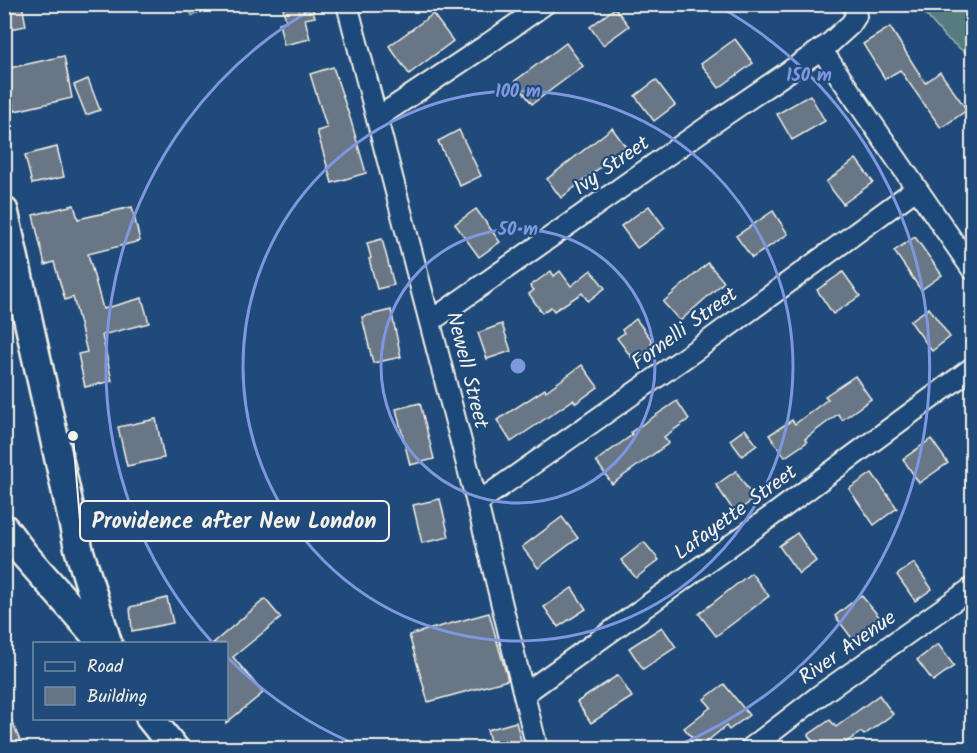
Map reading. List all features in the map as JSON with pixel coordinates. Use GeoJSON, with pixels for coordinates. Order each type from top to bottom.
{"type":"FeatureCollection","features":[{"type":"Feature","properties":{"kind":"main road"},"geometry":{"type":"LineString","coordinates":[[4,212],[79,550],[107,642]]}},
{"type":"Feature","properties":{"kind":"main road"},"geometry":{"type":"LineString","coordinates":[[4,528],[23,554],[101,642]]}},
{"type":"Feature","properties":{"kind":"main road"},"geometry":{"type":"LineString","coordinates":[[152,720],[174,748]]}},
{"type":"Feature","properties":{"kind":"street","name":"Newell Street"},"geometry":{"type":"LineString","coordinates":[[347,4],[431,321],[537,748]]}},
{"type":"Feature","properties":{"kind":"street"},"geometry":{"type":"LineString","coordinates":[[377,118],[545,4]]}},
{"type":"Feature","properties":{"kind":"street","name":"Ivy Street"},"geometry":{"type":"LineString","coordinates":[[431,321],[821,50],[851,24],[856,16],[854,4]]}},
{"type":"Feature","properties":{"kind":"street"},"geometry":{"type":"LineString","coordinates":[[821,50],[972,269]]}},
{"type":"Feature","properties":{"kind":"street","name":"Fornelli Street"},"geometry":{"type":"LineString","coordinates":[[477,503],[700,347],[916,189]]}},
{"type":"Feature","properties":{"kind":"street","name":"Lafayette Street"},"geometry":{"type":"LineString","coordinates":[[524,694],[972,368]]}},
{"type":"Feature","properties":{"kind":"street","name":"River Avenue"},"geometry":{"type":"LineString","coordinates":[[751,748],[820,695],[972,588]]}},
{"type":"Feature","properties":{"kind":"green space"},"geometry":{"type":"Polygon","coordinates":[[[188,4],[215,4],[215,5],[192,16],[188,4]]]}},
{"type":"Feature","properties":{"kind":"green space"},"geometry":{"type":"Polygon","coordinates":[[[932,4],[972,5],[972,58],[945,37],[926,15],[932,4]]]}},
{"type":"Feature","properties":{"kind":"building"},"geometry":{"type":"Polygon","coordinates":[[[4,4],[22,4],[26,26],[4,30],[4,4]]]}},
{"type":"Feature","properties":{"kind":"building"},"geometry":{"type":"Polygon","coordinates":[[[285,4],[311,4],[315,17],[305,19],[310,39],[284,45],[279,23],[286,21],[283,8],[286,8],[285,4]]]}},
{"type":"Feature","properties":{"kind":"building"},"geometry":{"type":"Polygon","coordinates":[[[615,8],[629,26],[603,45],[590,27],[615,8]]]}},
{"type":"Feature","properties":{"kind":"building"},"geometry":{"type":"Polygon","coordinates":[[[433,14],[453,41],[409,74],[389,46],[433,14]]]}},
{"type":"Feature","properties":{"kind":"building"},"geometry":{"type":"Polygon","coordinates":[[[890,27],[925,83],[940,72],[967,110],[941,128],[900,70],[885,79],[863,44],[890,27]]]}},
{"type":"Feature","properties":{"kind":"building"},"geometry":{"type":"Polygon","coordinates":[[[735,39],[753,63],[719,88],[701,64],[735,39]]]}},
{"type":"Feature","properties":{"kind":"building"},"geometry":{"type":"Polygon","coordinates":[[[566,43],[583,66],[532,104],[515,81],[566,43]]]}},
{"type":"Feature","properties":{"kind":"building"},"geometry":{"type":"Polygon","coordinates":[[[64,56],[72,98],[15,111],[5,69],[64,56]]]}},
{"type":"Feature","properties":{"kind":"building"},"geometry":{"type":"Polygon","coordinates":[[[333,67],[366,173],[332,183],[317,131],[327,128],[310,74],[333,67]]]}},
{"type":"Feature","properties":{"kind":"building"},"geometry":{"type":"Polygon","coordinates":[[[88,79],[100,110],[86,115],[74,85],[88,79]]]}},
{"type":"Feature","properties":{"kind":"building"},"geometry":{"type":"Polygon","coordinates":[[[656,80],[675,105],[654,121],[635,96],[656,80]]]}},
{"type":"Feature","properties":{"kind":"building"},"geometry":{"type":"Polygon","coordinates":[[[810,95],[825,121],[792,140],[777,114],[810,95]]]}},
{"type":"Feature","properties":{"kind":"building"},"geometry":{"type":"Polygon","coordinates":[[[612,128],[626,147],[561,198],[547,179],[612,128]]]}},
{"type":"Feature","properties":{"kind":"building"},"geometry":{"type":"Polygon","coordinates":[[[459,130],[481,176],[460,186],[438,141],[459,130]]]}},
{"type":"Feature","properties":{"kind":"building"},"geometry":{"type":"Polygon","coordinates":[[[57,147],[64,177],[32,184],[25,155],[57,147]]]}},
{"type":"Feature","properties":{"kind":"building"},"geometry":{"type":"Polygon","coordinates":[[[856,159],[873,182],[843,204],[826,182],[856,159]]]}},
{"type":"Feature","properties":{"kind":"building"},"geometry":{"type":"Polygon","coordinates":[[[74,205],[78,219],[132,207],[140,241],[88,254],[103,309],[142,298],[149,323],[102,335],[112,381],[85,387],[78,354],[87,352],[73,297],[65,300],[54,262],[45,265],[33,215],[74,205]]]}},
{"type":"Feature","properties":{"kind":"building"},"geometry":{"type":"Polygon","coordinates":[[[649,206],[665,228],[637,248],[621,226],[649,206]]]}},
{"type":"Feature","properties":{"kind":"building"},"geometry":{"type":"Polygon","coordinates":[[[476,209],[500,242],[479,257],[455,224],[476,209]]]}},
{"type":"Feature","properties":{"kind":"building"},"geometry":{"type":"Polygon","coordinates":[[[773,211],[788,234],[752,258],[736,236],[773,211]]]}},
{"type":"Feature","properties":{"kind":"building"},"geometry":{"type":"Polygon","coordinates":[[[915,237],[942,275],[921,290],[894,251],[915,237]]]}},
{"type":"Feature","properties":{"kind":"building"},"geometry":{"type":"Polygon","coordinates":[[[382,239],[394,285],[377,289],[367,243],[382,239]]]}},
{"type":"Feature","properties":{"kind":"building"},"geometry":{"type":"Polygon","coordinates":[[[708,263],[724,282],[680,321],[663,302],[708,263]]]}},
{"type":"Feature","properties":{"kind":"building"},"geometry":{"type":"Polygon","coordinates":[[[591,270],[605,288],[588,301],[582,293],[554,311],[551,307],[542,313],[529,294],[534,290],[530,286],[551,271],[554,276],[560,271],[571,286],[591,270]]]}},
{"type":"Feature","properties":{"kind":"building"},"geometry":{"type":"Polygon","coordinates":[[[843,272],[860,296],[833,314],[817,290],[843,272]]]}},
{"type":"Feature","properties":{"kind":"building"},"geometry":{"type":"Polygon","coordinates":[[[929,308],[950,337],[932,351],[910,321],[929,308]]]}},
{"type":"Feature","properties":{"kind":"building"},"geometry":{"type":"Polygon","coordinates":[[[391,310],[401,357],[373,363],[362,317],[391,310]]]}},
{"type":"Feature","properties":{"kind":"building"},"geometry":{"type":"Polygon","coordinates":[[[636,319],[653,342],[651,344],[654,348],[636,360],[617,338],[624,333],[622,330],[636,319]]]}},
{"type":"Feature","properties":{"kind":"building"},"geometry":{"type":"Polygon","coordinates":[[[502,324],[511,351],[487,359],[478,333],[502,324]]]}},
{"type":"Feature","properties":{"kind":"building"},"geometry":{"type":"Polygon","coordinates":[[[582,365],[598,387],[576,403],[573,400],[511,442],[497,420],[545,389],[546,391],[582,365]]]}},
{"type":"Feature","properties":{"kind":"building"},"geometry":{"type":"Polygon","coordinates":[[[855,376],[871,399],[842,420],[838,414],[805,439],[807,442],[785,457],[769,435],[792,420],[795,424],[828,399],[825,396],[855,376]]]}},
{"type":"Feature","properties":{"kind":"building"},"geometry":{"type":"Polygon","coordinates":[[[677,401],[689,419],[664,437],[669,443],[612,484],[596,461],[632,435],[631,432],[677,401]]]}},
{"type":"Feature","properties":{"kind":"building"},"geometry":{"type":"Polygon","coordinates":[[[420,403],[434,459],[410,465],[396,409],[420,403]]]}},
{"type":"Feature","properties":{"kind":"building"},"geometry":{"type":"Polygon","coordinates":[[[156,419],[164,458],[127,466],[118,427],[156,419]]]}},
{"type":"Feature","properties":{"kind":"building"},"geometry":{"type":"Polygon","coordinates":[[[745,429],[757,445],[742,456],[730,440],[745,429]]]}},
{"type":"Feature","properties":{"kind":"building"},"geometry":{"type":"Polygon","coordinates":[[[931,439],[948,463],[919,483],[903,459],[931,439]]]}},
{"type":"Feature","properties":{"kind":"building"},"geometry":{"type":"Polygon","coordinates":[[[736,471],[754,499],[735,513],[716,485],[736,471]]]}},
{"type":"Feature","properties":{"kind":"building"},"geometry":{"type":"Polygon","coordinates":[[[872,473],[897,508],[874,525],[849,489],[872,473]]]}},
{"type":"Feature","properties":{"kind":"building"},"geometry":{"type":"Polygon","coordinates":[[[440,499],[449,537],[422,543],[413,505],[440,499]]]}},
{"type":"Feature","properties":{"kind":"building"},"geometry":{"type":"Polygon","coordinates":[[[562,517],[578,538],[538,568],[522,547],[562,517]]]}},
{"type":"Feature","properties":{"kind":"building"},"geometry":{"type":"Polygon","coordinates":[[[797,533],[816,561],[799,574],[779,546],[797,533]]]}},
{"type":"Feature","properties":{"kind":"building"},"geometry":{"type":"Polygon","coordinates":[[[644,542],[659,560],[636,578],[621,560],[644,542]]]}},
{"type":"Feature","properties":{"kind":"building"},"geometry":{"type":"Polygon","coordinates":[[[914,563],[932,589],[915,601],[897,575],[914,563]]]}},
{"type":"Feature","properties":{"kind":"building"},"geometry":{"type":"Polygon","coordinates":[[[751,573],[769,596],[716,636],[699,614],[751,573]]]}},
{"type":"Feature","properties":{"kind":"building"},"geometry":{"type":"Polygon","coordinates":[[[572,588],[586,609],[558,627],[544,607],[572,588]]]}},
{"type":"Feature","properties":{"kind":"building"},"geometry":{"type":"Polygon","coordinates":[[[861,595],[881,619],[854,641],[835,616],[861,595]]]}},
{"type":"Feature","properties":{"kind":"building"},"geometry":{"type":"Polygon","coordinates":[[[167,598],[173,623],[132,631],[130,607],[167,598]]]}},
{"type":"Feature","properties":{"kind":"building"},"geometry":{"type":"Polygon","coordinates":[[[265,599],[281,618],[233,657],[263,693],[226,723],[228,720],[228,642],[214,642],[265,599]]]}},
{"type":"Feature","properties":{"kind":"building"},"geometry":{"type":"Polygon","coordinates":[[[489,613],[508,680],[428,702],[409,635],[489,613]]]}},
{"type":"Feature","properties":{"kind":"building"},"geometry":{"type":"Polygon","coordinates":[[[662,627],[676,647],[643,669],[629,648],[662,627]]]}},
{"type":"Feature","properties":{"kind":"building"},"geometry":{"type":"Polygon","coordinates":[[[938,644],[954,666],[933,681],[917,660],[938,644]]]}},
{"type":"Feature","properties":{"kind":"building"},"geometry":{"type":"Polygon","coordinates":[[[618,675],[632,697],[591,723],[577,702],[618,675]]]}},
{"type":"Feature","properties":{"kind":"building"},"geometry":{"type":"Polygon","coordinates":[[[724,684],[749,715],[729,730],[726,726],[700,747],[684,728],[711,707],[704,699],[724,684]]]}},
{"type":"Feature","properties":{"kind":"building"},"geometry":{"type":"Polygon","coordinates":[[[879,695],[893,714],[864,735],[861,732],[838,748],[817,748],[808,735],[830,720],[836,727],[879,695]]]}},
{"type":"Feature","properties":{"kind":"building"},"geometry":{"type":"Polygon","coordinates":[[[5,705],[23,748],[4,748],[5,705]]]}},
{"type":"Feature","properties":{"kind":"building"},"geometry":{"type":"Polygon","coordinates":[[[516,722],[523,748],[492,748],[487,730],[516,722]]]}},
{"type":"Feature","properties":{"kind":"place","name":"Providence after New London"},"geometry":{"type":"Point","coordinates":[73,436]}}]}
